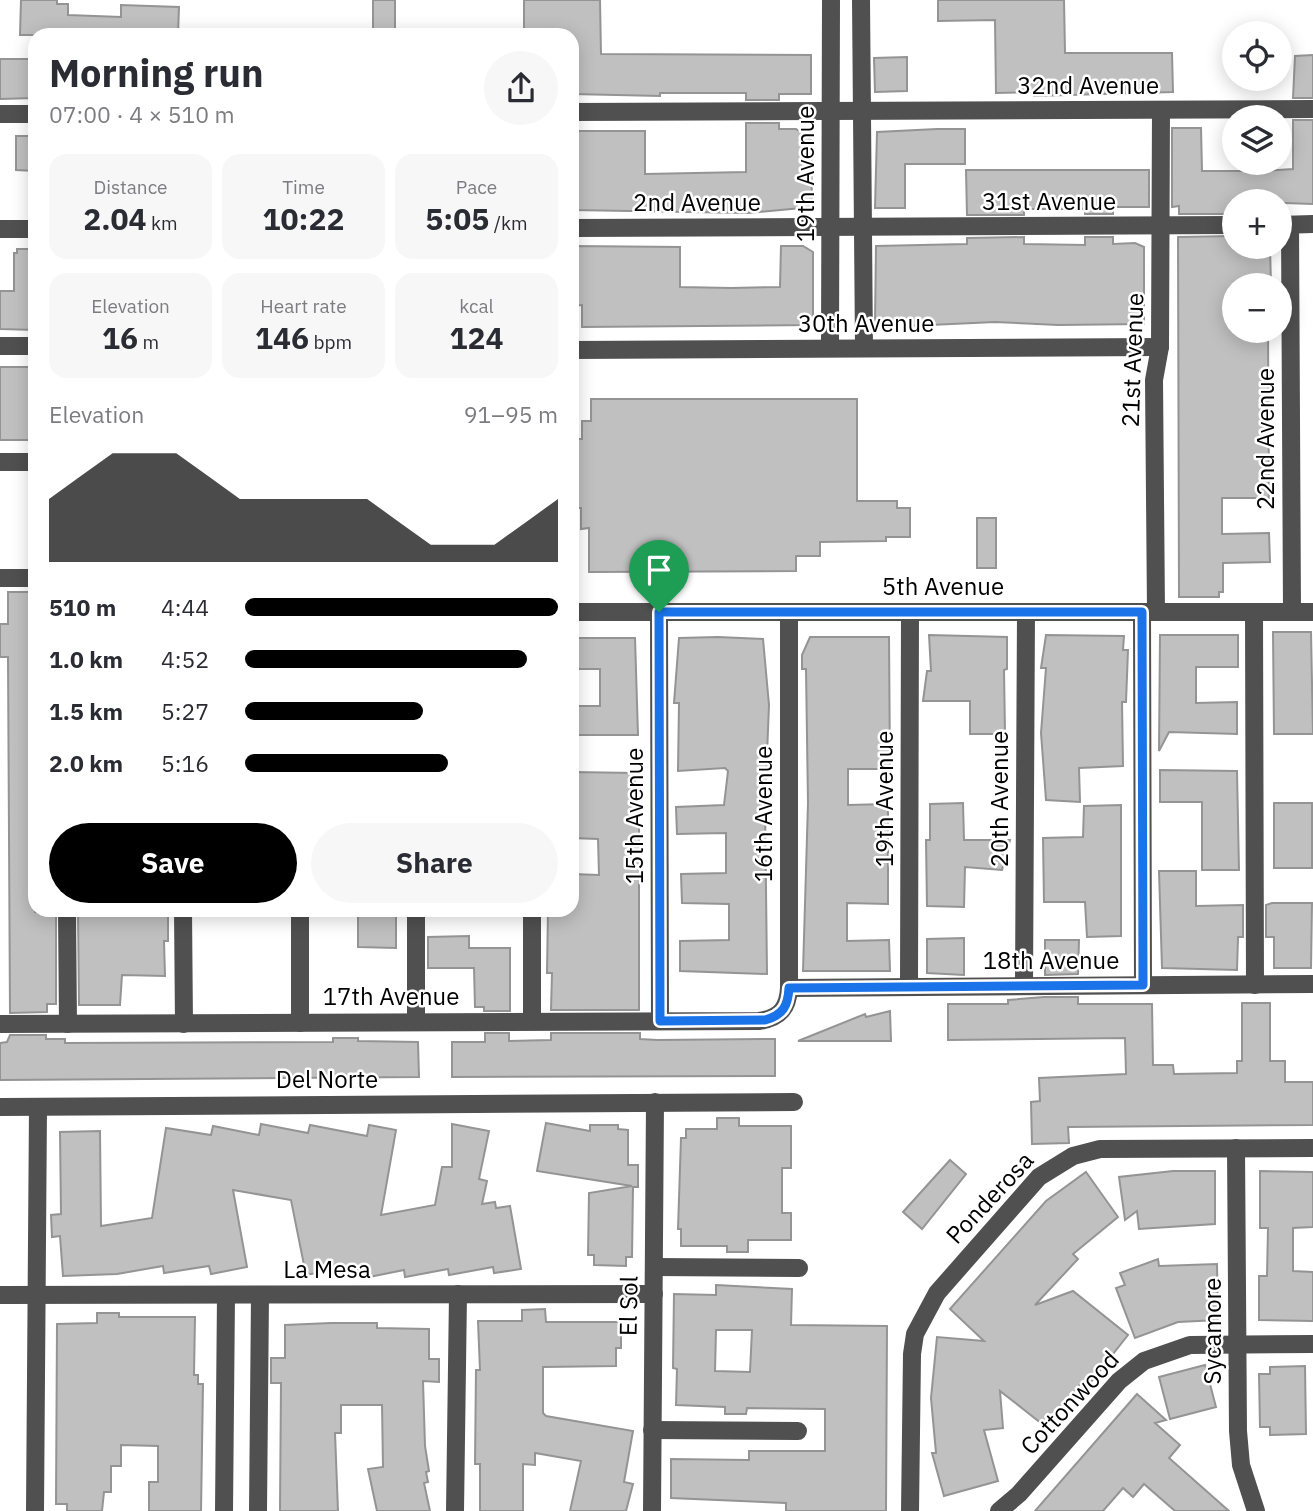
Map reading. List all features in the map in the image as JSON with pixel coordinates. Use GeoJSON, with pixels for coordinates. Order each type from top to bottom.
{"type":"FeatureCollection","features":[{"type":"Feature","properties":{"kind":"lane","name":"19th Avenue"},"geometry":{"type":"LineString","coordinates":[[830,348],[831,0]]}},
{"type":"Feature","properties":{"kind":"lane"},"geometry":{"type":"LineString","coordinates":[[861,0],[864,348]]}},
{"type":"Feature","properties":{"kind":"lane","name":"32nd Avenue"},"geometry":{"type":"LineString","coordinates":[[579,112],[1313,109]]}},
{"type":"Feature","properties":{"kind":"lane","name":"21st Avenue"},"geometry":{"type":"LineString","coordinates":[[1143,985],[1154,380],[1160,347],[1161,110]]}},
{"type":"Feature","properties":{"kind":"lane"},"geometry":{"type":"LineString","coordinates":[[0,114],[28,114]]}},
{"type":"Feature","properties":{"kind":"lane"},"geometry":{"type":"LineString","coordinates":[[1292,225],[1313,224]]}},
{"type":"Feature","properties":{"kind":"lane","name":"31st Avenue"},"geometry":{"type":"LineString","coordinates":[[864,227],[1222,225]]}},
{"type":"Feature","properties":{"kind":"lane","name":"2nd Avenue"},"geometry":{"type":"LineString","coordinates":[[579,228],[864,227]]}},
{"type":"Feature","properties":{"kind":"lane"},"geometry":{"type":"LineString","coordinates":[[0,229],[28,229]]}},
{"type":"Feature","properties":{"kind":"lane","name":"22nd Avenue"},"geometry":{"type":"LineString","coordinates":[[1286,259],[1292,612]]}},
{"type":"Feature","properties":{"kind":"lane"},"geometry":{"type":"LineString","coordinates":[[0,346],[28,346]]}},
{"type":"Feature","properties":{"kind":"lane","name":"30th Avenue"},"geometry":{"type":"LineString","coordinates":[[579,350],[1160,347]]}},
{"type":"Feature","properties":{"kind":"lane"},"geometry":{"type":"LineString","coordinates":[[0,462],[28,462]]}},
{"type":"Feature","properties":{"kind":"lane"},"geometry":{"type":"LineString","coordinates":[[0,578],[28,578]]}},
{"type":"Feature","properties":{"kind":"lane","name":"5th Avenue"},"geometry":{"type":"LineString","coordinates":[[579,612],[1313,612]]}},
{"type":"Feature","properties":{"kind":"lane","name":"15th Avenue"},"geometry":{"type":"LineString","coordinates":[[659,612],[660,1021]]}},
{"type":"Feature","properties":{"kind":"lane","name":"16th Avenue"},"geometry":{"type":"LineString","coordinates":[[781,1013],[788,999],[789,988],[789,612]]}},
{"type":"Feature","properties":{"kind":"lane","name":"19th Avenue"},"geometry":{"type":"LineString","coordinates":[[909,986],[910,612]]}},
{"type":"Feature","properties":{"kind":"lane","name":"20th Avenue"},"geometry":{"type":"LineString","coordinates":[[1024,986],[1026,612]]}},
{"type":"Feature","properties":{"kind":"lane"},"geometry":{"type":"LineString","coordinates":[[1254,612],[1255,985]]}},
{"type":"Feature","properties":{"kind":"lane"},"geometry":{"type":"LineString","coordinates":[[68,917],[68,1024]]}},
{"type":"Feature","properties":{"kind":"lane"},"geometry":{"type":"LineString","coordinates":[[183,917],[184,1024]]}},
{"type":"Feature","properties":{"kind":"lane"},"geometry":{"type":"LineString","coordinates":[[300,917],[300,1023]]}},
{"type":"Feature","properties":{"kind":"lane"},"geometry":{"type":"LineString","coordinates":[[416,917],[416,1021]]}},
{"type":"Feature","properties":{"kind":"lane"},"geometry":{"type":"LineString","coordinates":[[532,917],[532,1021]]}},
{"type":"Feature","properties":{"kind":"lane","name":"18th Avenue"},"geometry":{"type":"LineString","coordinates":[[789,988],[1313,984]]}},
{"type":"Feature","properties":{"kind":"lane","name":"17th Avenue"},"geometry":{"type":"LineString","coordinates":[[0,1024],[759,1021],[781,1013]]}},
{"type":"Feature","properties":{"kind":"lane","name":"El Sol"},"geometry":{"type":"LineString","coordinates":[[652,1511],[655,1102]]}},
{"type":"Feature","properties":{"kind":"lane","name":"Del Norte"},"geometry":{"type":"LineString","coordinates":[[0,1107],[794,1102]]}},
{"type":"Feature","properties":{"kind":"lane"},"geometry":{"type":"LineString","coordinates":[[35,1511],[38,1107]]}},
{"type":"Feature","properties":{"kind":"lane","name":"Sycamore"},"geometry":{"type":"LineString","coordinates":[[1236,1148],[1239,1448],[1256,1511]]}},
{"type":"Feature","properties":{"kind":"lane","name":"Ponderosa"},"geometry":{"type":"LineString","coordinates":[[910,1511],[912,1354],[915,1334],[937,1293],[1039,1177],[1073,1156],[1100,1149],[1313,1148]]}},
{"type":"Feature","properties":{"kind":"lane"},"geometry":{"type":"LineString","coordinates":[[654,1267],[799,1269]]}},
{"type":"Feature","properties":{"kind":"lane"},"geometry":{"type":"LineString","coordinates":[[455,1511],[458,1294]]}},
{"type":"Feature","properties":{"kind":"lane","name":"La Mesa"},"geometry":{"type":"LineString","coordinates":[[0,1296],[654,1294]]}},
{"type":"Feature","properties":{"kind":"lane"},"geometry":{"type":"LineString","coordinates":[[224,1511],[226,1295]]}},
{"type":"Feature","properties":{"kind":"lane"},"geometry":{"type":"LineString","coordinates":[[258,1511],[260,1295]]}},
{"type":"Feature","properties":{"kind":"lane","name":"Cottonwood"},"geometry":{"type":"LineString","coordinates":[[999,1511],[1019,1494],[1119,1381],[1143,1361],[1190,1345],[1313,1343]]}},
{"type":"Feature","properties":{"kind":"lane"},"geometry":{"type":"LineString","coordinates":[[652,1430],[798,1431]]}},
{"type":"Feature","properties":{"kind":"building"},"geometry":{"type":"Polygon","coordinates":[[[21,0],[57,0],[57,4],[68,4],[68,15],[121,17],[121,5],[179,7],[178,28],[28,28],[28,35],[20,35],[21,0]]]}},
{"type":"Feature","properties":{"kind":"building"},"geometry":{"type":"Polygon","coordinates":[[[373,0],[395,0],[395,28],[373,28],[373,0]]]}},
{"type":"Feature","properties":{"kind":"building"},"geometry":{"type":"Polygon","coordinates":[[[524,0],[600,0],[601,54],[811,55],[811,94],[779,94],[779,100],[746,100],[746,93],[660,93],[660,96],[579,94],[579,28],[524,28],[524,0]]]}},
{"type":"Feature","properties":{"kind":"building"},"geometry":{"type":"Polygon","coordinates":[[[938,0],[1064,0],[1065,53],[1172,53],[1173,92],[1034,96],[1034,92],[996,93],[995,20],[938,21],[938,0]]]}},
{"type":"Feature","properties":{"kind":"building"},"geometry":{"type":"Polygon","coordinates":[[[1313,55],[1313,98],[1293,98],[1295,56],[1313,55]]]}},
{"type":"Feature","properties":{"kind":"building"},"geometry":{"type":"Polygon","coordinates":[[[907,57],[907,91],[875,92],[874,58],[907,57]]]}},
{"type":"Feature","properties":{"kind":"building"},"geometry":{"type":"Polygon","coordinates":[[[0,59],[28,59],[28,98],[0,99],[0,59]]]}},
{"type":"Feature","properties":{"kind":"building"},"geometry":{"type":"Polygon","coordinates":[[[1293,120],[1313,120],[1313,204],[1292,203],[1292,189],[1222,189],[1222,214],[1179,214],[1179,206],[1172,207],[1172,128],[1201,128],[1202,171],[1222,171],[1222,175],[1292,175],[1293,120]]]}},
{"type":"Feature","properties":{"kind":"building"},"geometry":{"type":"Polygon","coordinates":[[[746,123],[779,123],[779,129],[796,129],[811,140],[812,207],[748,213],[579,210],[579,131],[645,131],[645,174],[746,172],[746,123]]]}},
{"type":"Feature","properties":{"kind":"building"},"geometry":{"type":"Polygon","coordinates":[[[965,129],[965,164],[905,164],[905,208],[875,208],[877,132],[965,129]]]}},
{"type":"Feature","properties":{"kind":"building"},"geometry":{"type":"Polygon","coordinates":[[[16,136],[28,136],[28,171],[16,170],[16,136]]]}},
{"type":"Feature","properties":{"kind":"building"},"geometry":{"type":"Polygon","coordinates":[[[966,170],[1149,170],[1149,207],[1113,207],[1113,214],[1085,214],[1085,209],[1024,209],[1024,215],[967,215],[966,170]]]}},
{"type":"Feature","properties":{"kind":"building"},"geometry":{"type":"Polygon","coordinates":[[[1222,236],[1222,259],[1270,259],[1271,273],[1222,273],[1222,343],[1268,343],[1269,498],[1222,498],[1222,534],[1269,533],[1270,562],[1223,563],[1223,592],[1219,592],[1219,597],[1179,597],[1178,237],[1222,236]]]}},
{"type":"Feature","properties":{"kind":"building"},"geometry":{"type":"Polygon","coordinates":[[[1024,237],[1024,244],[1085,245],[1085,237],[1113,237],[1113,244],[1135,243],[1144,247],[1144,324],[1058,325],[995,322],[909,326],[909,322],[875,322],[876,246],[967,244],[967,238],[1024,237]]]}},
{"type":"Feature","properties":{"kind":"building"},"geometry":{"type":"Polygon","coordinates":[[[579,246],[680,247],[680,287],[780,287],[781,246],[803,246],[813,252],[813,325],[582,327],[582,305],[579,305],[579,246]]]}},
{"type":"Feature","properties":{"kind":"building"},"geometry":{"type":"Polygon","coordinates":[[[17,249],[28,249],[28,330],[0,329],[0,291],[14,291],[14,253],[17,253],[17,249]]]}},
{"type":"Feature","properties":{"kind":"building"},"geometry":{"type":"Polygon","coordinates":[[[0,367],[28,367],[28,440],[0,440],[0,367]]]}},
{"type":"Feature","properties":{"kind":"building"},"geometry":{"type":"Polygon","coordinates":[[[591,399],[857,399],[857,501],[897,501],[897,508],[910,508],[910,537],[886,537],[886,541],[820,542],[820,556],[796,556],[796,571],[589,572],[589,528],[581,529],[579,508],[579,439],[582,439],[582,421],[591,421],[591,399]]]}},
{"type":"Feature","properties":{"kind":"building"},"geometry":{"type":"Polygon","coordinates":[[[977,518],[996,518],[996,568],[977,568],[977,518]]]}},
{"type":"Feature","properties":{"kind":"building"},"geometry":{"type":"Polygon","coordinates":[[[8,592],[28,592],[28,917],[56,917],[56,1004],[47,1004],[47,1012],[10,1013],[8,657],[0,657],[0,624],[8,624],[8,592]]]}},
{"type":"Feature","properties":{"kind":"building"},"geometry":{"type":"Polygon","coordinates":[[[1273,632],[1311,632],[1313,734],[1274,734],[1273,632]]]}},
{"type":"Feature","properties":{"kind":"building"},"geometry":{"type":"Polygon","coordinates":[[[929,635],[1007,637],[1007,669],[1004,670],[1005,734],[970,734],[970,701],[923,701],[927,671],[931,671],[929,635]]]}},
{"type":"Feature","properties":{"kind":"building"},"geometry":{"type":"Polygon","coordinates":[[[1046,635],[1124,636],[1123,650],[1128,650],[1126,702],[1122,702],[1123,766],[1079,768],[1080,802],[1046,800],[1041,733],[1046,668],[1041,668],[1046,635]]]}},
{"type":"Feature","properties":{"kind":"building"},"geometry":{"type":"Polygon","coordinates":[[[1160,635],[1238,635],[1238,667],[1196,667],[1196,703],[1237,702],[1237,734],[1169,732],[1159,751],[1160,635]]]}},
{"type":"Feature","properties":{"kind":"building"},"geometry":{"type":"Polygon","coordinates":[[[810,637],[889,637],[890,769],[848,769],[848,805],[888,804],[888,904],[847,903],[847,941],[889,940],[890,971],[803,971],[808,803],[806,669],[802,669],[802,655],[810,637]]]}},
{"type":"Feature","properties":{"kind":"building"},"geometry":{"type":"Polygon","coordinates":[[[579,638],[635,638],[638,735],[579,735],[579,706],[600,706],[600,669],[579,669],[579,638]]]}},
{"type":"Feature","properties":{"kind":"building"},"geometry":{"type":"Polygon","coordinates":[[[679,638],[763,639],[769,705],[765,804],[767,974],[680,971],[680,941],[729,940],[729,904],[682,903],[681,874],[726,873],[726,833],[677,834],[676,807],[724,805],[728,771],[725,768],[678,771],[679,703],[674,703],[679,638]]]}},
{"type":"Feature","properties":{"kind":"building"},"geometry":{"type":"Polygon","coordinates":[[[1160,770],[1237,771],[1239,870],[1202,870],[1202,802],[1160,802],[1160,770]]]}},
{"type":"Feature","properties":{"kind":"building"},"geometry":{"type":"Polygon","coordinates":[[[579,772],[635,773],[635,807],[639,807],[639,1010],[551,1010],[552,973],[547,973],[548,917],[579,917],[579,874],[599,875],[598,839],[579,838],[579,772]]]}},
{"type":"Feature","properties":{"kind":"building"},"geometry":{"type":"Polygon","coordinates":[[[963,803],[964,840],[1010,840],[1002,870],[965,867],[964,907],[927,906],[926,840],[930,840],[930,804],[963,803]]]}},
{"type":"Feature","properties":{"kind":"building"},"geometry":{"type":"Polygon","coordinates":[[[1274,803],[1312,803],[1312,868],[1274,868],[1274,803]]]}},
{"type":"Feature","properties":{"kind":"building"},"geometry":{"type":"Polygon","coordinates":[[[1121,805],[1121,936],[1087,937],[1085,902],[1044,902],[1043,838],[1083,837],[1084,806],[1121,805]]]}},
{"type":"Feature","properties":{"kind":"building"},"geometry":{"type":"Polygon","coordinates":[[[1159,871],[1196,871],[1196,906],[1243,905],[1243,937],[1238,937],[1237,970],[1162,968],[1159,871]]]}},
{"type":"Feature","properties":{"kind":"building"},"geometry":{"type":"Polygon","coordinates":[[[1312,903],[1311,968],[1274,968],[1274,937],[1266,937],[1266,905],[1312,903]]]}},
{"type":"Feature","properties":{"kind":"building"},"geometry":{"type":"Polygon","coordinates":[[[78,917],[168,917],[168,941],[164,941],[165,976],[122,975],[120,1005],[79,1005],[78,917]]]}},
{"type":"Feature","properties":{"kind":"building"},"geometry":{"type":"Polygon","coordinates":[[[358,917],[396,917],[396,948],[358,947],[358,917]]]}},
{"type":"Feature","properties":{"kind":"building"},"geometry":{"type":"Polygon","coordinates":[[[469,936],[469,948],[510,948],[510,1011],[484,1011],[484,1007],[475,1007],[474,968],[428,968],[428,937],[469,936]]]}},
{"type":"Feature","properties":{"kind":"building"},"geometry":{"type":"Polygon","coordinates":[[[964,938],[964,975],[927,973],[927,939],[964,938]]]}},
{"type":"Feature","properties":{"kind":"building"},"geometry":{"type":"Polygon","coordinates":[[[1045,940],[1079,940],[1078,974],[1045,975],[1045,940]]]}},
{"type":"Feature","properties":{"kind":"building"},"geometry":{"type":"Polygon","coordinates":[[[1078,997],[1078,1004],[1152,1004],[1153,1065],[1173,1065],[1174,1074],[1237,1073],[1237,1061],[1242,1061],[1242,1003],[1270,1003],[1270,1061],[1285,1061],[1285,1082],[1313,1082],[1313,1125],[1068,1127],[1069,1143],[1032,1144],[1031,1102],[1040,1101],[1039,1078],[1126,1074],[1125,1038],[948,1040],[948,1004],[1008,1004],[1008,1000],[1078,997]]]}},
{"type":"Feature","properties":{"kind":"building"},"geometry":{"type":"Polygon","coordinates":[[[890,1011],[891,1041],[798,1041],[865,1014],[866,1017],[890,1011]]]}},
{"type":"Feature","properties":{"kind":"building"},"geometry":{"type":"Polygon","coordinates":[[[485,1033],[509,1033],[509,1041],[551,1040],[551,1033],[640,1033],[640,1039],[657,1040],[775,1039],[775,1076],[452,1077],[452,1042],[485,1042],[485,1033]]]}},
{"type":"Feature","properties":{"kind":"building"},"geometry":{"type":"Polygon","coordinates":[[[10,1035],[46,1035],[46,1039],[65,1039],[65,1043],[333,1042],[333,1038],[418,1042],[419,1077],[0,1080],[0,1043],[7,1042],[10,1035]]]}},
{"type":"Feature","properties":{"kind":"building"},"geometry":{"type":"Polygon","coordinates":[[[717,1118],[739,1118],[739,1126],[791,1126],[791,1168],[782,1168],[782,1213],[791,1213],[791,1240],[748,1240],[748,1252],[727,1252],[727,1246],[681,1246],[681,1229],[678,1229],[681,1138],[686,1138],[686,1129],[717,1129],[717,1118]]]}},
{"type":"Feature","properties":{"kind":"building"},"geometry":{"type":"Polygon","coordinates":[[[546,1123],[590,1131],[590,1125],[618,1125],[618,1129],[628,1130],[628,1165],[638,1165],[638,1187],[633,1187],[632,1257],[626,1257],[626,1266],[594,1265],[594,1255],[588,1255],[589,1193],[632,1186],[537,1171],[546,1123]]]}},
{"type":"Feature","properties":{"kind":"building"},"geometry":{"type":"Polygon","coordinates":[[[261,1124],[308,1133],[310,1125],[367,1136],[369,1125],[396,1130],[381,1215],[435,1205],[442,1167],[452,1167],[452,1124],[489,1131],[479,1179],[487,1181],[482,1204],[495,1202],[496,1208],[510,1206],[521,1269],[494,1273],[493,1267],[449,1275],[448,1269],[405,1277],[404,1270],[364,1278],[362,1269],[351,1271],[351,1266],[306,1275],[291,1200],[233,1190],[247,1267],[211,1274],[209,1266],[164,1273],[163,1266],[117,1274],[63,1276],[60,1236],[52,1237],[51,1215],[61,1214],[60,1132],[100,1131],[101,1226],[152,1218],[166,1128],[211,1135],[213,1126],[259,1135],[261,1124]]]}},
{"type":"Feature","properties":{"kind":"building"},"geometry":{"type":"Polygon","coordinates":[[[950,1160],[966,1174],[922,1229],[903,1212],[950,1160]]]}},
{"type":"Feature","properties":{"kind":"building"},"geometry":{"type":"Polygon","coordinates":[[[1173,1171],[1215,1171],[1215,1224],[1139,1229],[1137,1211],[1125,1220],[1119,1177],[1173,1171]]]}},
{"type":"Feature","properties":{"kind":"building"},"geometry":{"type":"Polygon","coordinates":[[[1260,1171],[1313,1172],[1313,1227],[1293,1228],[1293,1271],[1313,1272],[1313,1321],[1259,1320],[1259,1276],[1267,1276],[1268,1228],[1260,1228],[1260,1171]]]}},
{"type":"Feature","properties":{"kind":"building"},"geometry":{"type":"Polygon","coordinates":[[[1086,1172],[1118,1217],[1073,1254],[1078,1259],[1035,1305],[1073,1291],[1128,1335],[1087,1387],[1081,1383],[1046,1427],[1000,1391],[1003,1428],[984,1430],[998,1481],[944,1496],[932,1453],[936,1453],[931,1398],[937,1337],[984,1341],[950,1309],[1046,1201],[1086,1172]]]}},
{"type":"Feature","properties":{"kind":"building"},"geometry":{"type":"Polygon","coordinates":[[[1158,1259],[1159,1266],[1217,1264],[1218,1320],[1178,1322],[1135,1338],[1116,1288],[1125,1285],[1120,1273],[1158,1259]]]}},
{"type":"Feature","properties":{"kind":"building"},"geometry":{"type":"Polygon","coordinates":[[[716,1285],[792,1289],[791,1325],[887,1326],[886,1511],[786,1511],[786,1503],[671,1498],[671,1459],[749,1460],[749,1451],[825,1451],[825,1409],[747,1408],[746,1414],[725,1414],[725,1407],[676,1405],[677,1369],[673,1368],[674,1294],[716,1295],[716,1285]],[[716,1330],[715,1371],[750,1372],[752,1330],[716,1330]]]}},
{"type":"Feature","properties":{"kind":"building"},"geometry":{"type":"Polygon","coordinates":[[[545,1309],[546,1322],[621,1322],[621,1348],[616,1348],[616,1366],[543,1367],[543,1413],[546,1416],[633,1431],[624,1482],[633,1484],[626,1511],[570,1511],[581,1461],[535,1453],[535,1465],[523,1464],[523,1511],[480,1511],[480,1464],[475,1464],[476,1370],[480,1370],[478,1321],[522,1321],[522,1310],[545,1309]]]}},
{"type":"Feature","properties":{"kind":"building"},"geometry":{"type":"Polygon","coordinates":[[[97,1313],[119,1313],[119,1317],[195,1317],[194,1375],[198,1375],[198,1384],[203,1384],[201,1511],[149,1511],[149,1482],[158,1482],[158,1446],[121,1445],[121,1466],[111,1466],[111,1492],[104,1492],[102,1511],[67,1511],[67,1504],[56,1504],[57,1324],[97,1323],[97,1313]]]}},
{"type":"Feature","properties":{"kind":"building"},"geometry":{"type":"Polygon","coordinates":[[[377,1323],[377,1328],[429,1329],[429,1359],[439,1359],[439,1382],[423,1381],[425,1446],[429,1471],[426,1472],[428,1482],[424,1483],[430,1511],[377,1511],[368,1469],[383,1467],[382,1405],[341,1405],[341,1433],[335,1433],[338,1511],[280,1511],[281,1383],[271,1383],[271,1358],[285,1358],[285,1325],[377,1323]]]}},
{"type":"Feature","properties":{"kind":"building"},"geometry":{"type":"Polygon","coordinates":[[[1205,1365],[1216,1407],[1170,1419],[1159,1377],[1205,1365]]]}},
{"type":"Feature","properties":{"kind":"building"},"geometry":{"type":"Polygon","coordinates":[[[1305,1366],[1306,1434],[1270,1435],[1270,1427],[1260,1427],[1259,1374],[1270,1374],[1270,1367],[1305,1366]]]}},
{"type":"Feature","properties":{"kind":"building"},"geometry":{"type":"Polygon","coordinates":[[[1137,1394],[1166,1420],[1155,1423],[1180,1445],[1169,1458],[1229,1511],[1175,1511],[1144,1484],[1133,1497],[1123,1488],[1103,1511],[1035,1511],[1137,1394]]]}},
{"type":"Feature","properties":{"kind":"route"},"geometry":{"type":"LineString","coordinates":[[659,612],[1142,612],[1143,985],[789,988],[785,1007],[774,1018],[759,1021],[660,1021],[659,612]]}}]}
